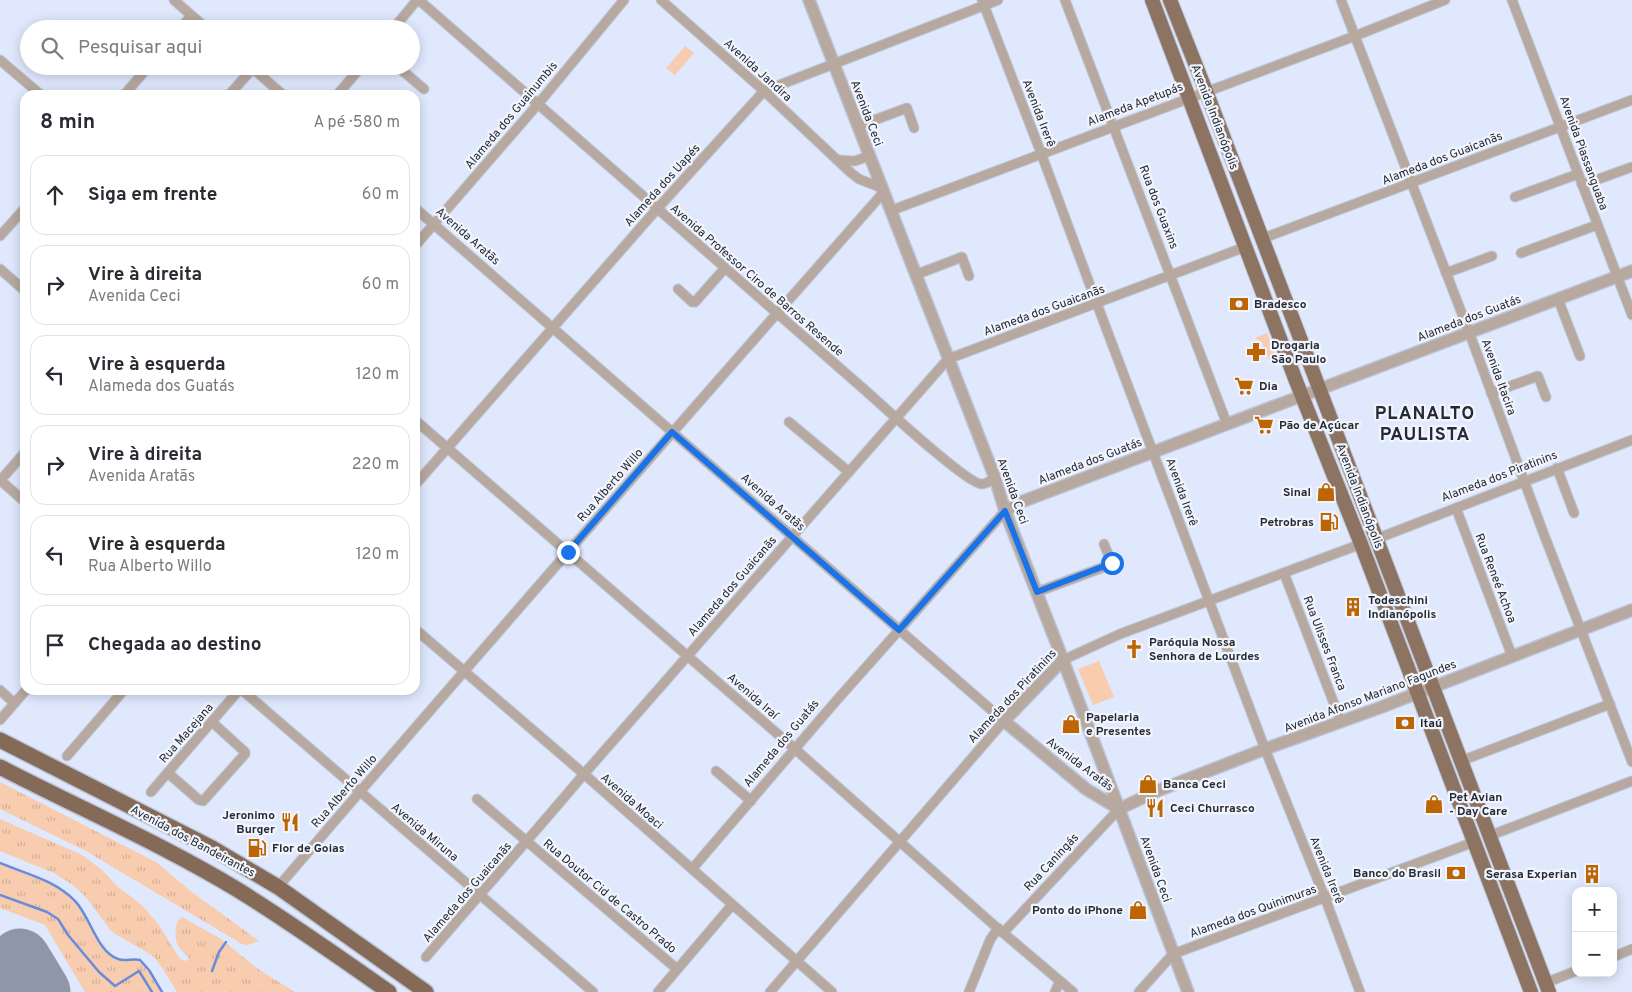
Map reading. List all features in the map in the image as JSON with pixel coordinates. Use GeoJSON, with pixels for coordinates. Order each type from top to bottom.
{"type":"FeatureCollection","features":[{"type":"Feature","properties":{"kind":"highway","name":"Avenida dos Bandeirantes"},"geometry":{"type":"LineString","coordinates":[[0,740],[212,848],[278,888],[426,992]]}},
{"type":"Feature","properties":{"kind":"highway","name":"Avenida dos Bandeirantes"},"geometry":{"type":"LineString","coordinates":[[0,767],[150,842],[238,890],[309,936],[389,992]]}},
{"type":"Feature","properties":{"kind":"main road","name":"Avenida Indianópolis"},"geometry":{"type":"LineString","coordinates":[[1152,0],[1302,396],[1418,693],[1527,991]]}},
{"type":"Feature","properties":{"kind":"main road","name":"Avenida Indianópolis"},"geometry":{"type":"LineString","coordinates":[[1170,0],[1547,987]]}},
{"type":"Feature","properties":{"kind":"street"},"geometry":{"type":"LineString","coordinates":[[174,0],[196,20]]}},
{"type":"Feature","properties":{"kind":"street"},"geometry":{"type":"LineString","coordinates":[[401,20],[418,0]]}},
{"type":"Feature","properties":{"kind":"street","name":"Avenida Professor Ciro de Barros Resende"},"geometry":{"type":"LineString","coordinates":[[418,0],[539,103],[896,418],[962,473],[982,484],[995,478]]}},
{"type":"Feature","properties":{"kind":"street","name":"Alameda dos Guainumbis"},"geometry":{"type":"LineString","coordinates":[[420,240],[539,103],[624,0]]}},
{"type":"Feature","properties":{"kind":"street","name":"Avenida Jandira"},"geometry":{"type":"LineString","coordinates":[[661,0],[764,90],[859,179],[882,190]]}},
{"type":"Feature","properties":{"kind":"street","name":"Avenida Ceci"},"geometry":{"type":"LineString","coordinates":[[809,0],[832,64],[995,478],[1005,511],[1188,992]]}},
{"type":"Feature","properties":{"kind":"street","name":"Alameda dos Uapés"},"geometry":{"type":"LineString","coordinates":[[420,479],[764,90],[983,3],[998,0]]}},
{"type":"Feature","properties":{"kind":"street","name":"Rua dos Guaxins"},"geometry":{"type":"LineString","coordinates":[[1064,0],[1227,424]]}},
{"type":"Feature","properties":{"kind":"street","name":"Avenida Itacira"},"geometry":{"type":"LineString","coordinates":[[1341,0],[1632,762]]}},
{"type":"Feature","properties":{"kind":"street","name":"Alameda Apetupás"},"geometry":{"type":"LineString","coordinates":[[890,211],[1355,36],[1429,3],[1445,0]]}},
{"type":"Feature","properties":{"kind":"street","name":"Avenida Piassanguaba"},"geometry":{"type":"LineString","coordinates":[[1512,0],[1632,315]]}},
{"type":"Feature","properties":{"kind":"street","name":"Avenida Irerê"},"geometry":{"type":"LineString","coordinates":[[983,3],[1042,153],[1265,749],[1325,898],[1360,992]]}},
{"type":"Feature","properties":{"kind":"street"},"geometry":{"type":"LineString","coordinates":[[188,20],[191,16]]}},
{"type":"Feature","properties":{"kind":"street"},"geometry":{"type":"LineString","coordinates":[[0,60],[35,90]]}},
{"type":"Feature","properties":{"kind":"street"},"geometry":{"type":"LineString","coordinates":[[128,90],[141,75]]}},
{"type":"Feature","properties":{"kind":"street"},"geometry":{"type":"LineString","coordinates":[[233,90],[245,75]]}},
{"type":"Feature","properties":{"kind":"street"},"geometry":{"type":"LineString","coordinates":[[261,75],[277,90]]}},
{"type":"Feature","properties":{"kind":"street"},"geometry":{"type":"LineString","coordinates":[[341,90],[354,75]]}},
{"type":"Feature","properties":{"kind":"street"},"geometry":{"type":"LineString","coordinates":[[408,75],[424,89]]}},
{"type":"Feature","properties":{"kind":"street","name":"Alameda dos Guaicanãs"},"geometry":{"type":"LineString","coordinates":[[1261,239],[1632,100]]}},
{"type":"Feature","properties":{"kind":"street"},"geometry":{"type":"LineString","coordinates":[[858,126],[907,108],[914,128]]}},
{"type":"Feature","properties":{"kind":"street"},"geometry":{"type":"LineString","coordinates":[[837,160],[855,160],[869,156]]}},
{"type":"Feature","properties":{"kind":"street"},"geometry":{"type":"LineString","coordinates":[[1582,186],[1632,167]]}},
{"type":"Feature","properties":{"kind":"street"},"geometry":{"type":"LineString","coordinates":[[1515,197],[1578,174]]}},
{"type":"Feature","properties":{"kind":"street","name":"Rua Alberto Willo"},"geometry":{"type":"LineString","coordinates":[[278,888],[359,792],[882,190]]}},
{"type":"Feature","properties":{"kind":"street","name":"Avenida Aratãs"},"geometry":{"type":"LineString","coordinates":[[420,212],[1004,721],[1086,789],[1119,809]]}},
{"type":"Feature","properties":{"kind":"street"},"geometry":{"type":"LineString","coordinates":[[0,236],[20,214]]}},
{"type":"Feature","properties":{"kind":"street"},"geometry":{"type":"LineString","coordinates":[[1521,253],[1597,225]]}},
{"type":"Feature","properties":{"kind":"street","name":"Alameda dos Guaicanãs"},"geometry":{"type":"LineString","coordinates":[[426,957],[948,359],[1245,247]]}},
{"type":"Feature","properties":{"kind":"street"},"geometry":{"type":"LineString","coordinates":[[1446,273],[1492,256]]}},
{"type":"Feature","properties":{"kind":"street"},"geometry":{"type":"LineString","coordinates":[[915,275],[962,257],[969,276]]}},
{"type":"Feature","properties":{"kind":"street"},"geometry":{"type":"LineString","coordinates":[[678,289],[692,302],[695,302],[725,268]]}},
{"type":"Feature","properties":{"kind":"street"},"geometry":{"type":"LineString","coordinates":[[0,269],[20,287]]}},
{"type":"Feature","properties":{"kind":"street","name":"Alameda dos Guatás"},"geometry":{"type":"LineString","coordinates":[[692,869],[1005,511],[1021,502],[1153,451],[1632,271]]}},
{"type":"Feature","properties":{"kind":"street"},"geometry":{"type":"LineString","coordinates":[[1558,299],[1580,356]]}},
{"type":"Feature","properties":{"kind":"street"},"geometry":{"type":"LineString","coordinates":[[1491,393],[1538,376],[1546,397]]}},
{"type":"Feature","properties":{"kind":"street"},"geometry":{"type":"LineString","coordinates":[[789,422],[849,472]]}},
{"type":"Feature","properties":{"kind":"street","name":"Avenida Iraí"},"geometry":{"type":"LineString","coordinates":[[420,424],[1073,992]]}},
{"type":"Feature","properties":{"kind":"street","name":"Alameda dos Piratinins"},"geometry":{"type":"LineString","coordinates":[[1376,539],[1632,440]]}},
{"type":"Feature","properties":{"kind":"street"},"geometry":{"type":"LineString","coordinates":[[20,458],[0,480],[20,498]]}},
{"type":"Feature","properties":{"kind":"street"},"geometry":{"type":"LineString","coordinates":[[1556,468],[1574,513]]}},
{"type":"Feature","properties":{"kind":"street","name":"Rua Reneé Achoa"},"geometry":{"type":"LineString","coordinates":[[1456,508],[1512,656]]}},
{"type":"Feature","properties":{"kind":"street"},"geometry":{"type":"LineString","coordinates":[[1037,592],[1112,564],[1104,544]]}},
{"type":"Feature","properties":{"kind":"street","name":"Alameda dos Piratinins"},"geometry":{"type":"LineString","coordinates":[[770,992],[1004,721],[1063,660],[1120,634],[1361,544]]}},
{"type":"Feature","properties":{"kind":"street","name":"Rua Ulisses Franca"},"geometry":{"type":"LineString","coordinates":[[1284,573],[1342,722]]}},
{"type":"Feature","properties":{"kind":"street","name":"Avenida Afonso Mariano Fagundes"},"geometry":{"type":"LineString","coordinates":[[1119,809],[1143,797],[1265,749],[1342,722],[1632,610]]}},
{"type":"Feature","properties":{"kind":"street","name":"Avenida Moaci"},"geometry":{"type":"LineString","coordinates":[[420,633],[584,774],[832,992]]}},
{"type":"Feature","properties":{"kind":"street"},"geometry":{"type":"LineString","coordinates":[[0,690],[14,703]]}},
{"type":"Feature","properties":{"kind":"street"},"geometry":{"type":"LineString","coordinates":[[0,720],[21,695]]}},
{"type":"Feature","properties":{"kind":"street"},"geometry":{"type":"LineString","coordinates":[[67,756],[120,695]]}},
{"type":"Feature","properties":{"kind":"street","name":"Rua Macejana"},"geometry":{"type":"LineString","coordinates":[[151,792],[236,695]]}},
{"type":"Feature","properties":{"kind":"street","name":"Avenida Miruna"},"geometry":{"type":"LineString","coordinates":[[246,695],[593,992]]}},
{"type":"Feature","properties":{"kind":"street"},"geometry":{"type":"LineString","coordinates":[[1461,761],[1610,704]]}},
{"type":"Feature","properties":{"kind":"street"},"geometry":{"type":"LineString","coordinates":[[168,773],[198,800],[205,800],[245,753],[212,722]]}},
{"type":"Feature","properties":{"kind":"street"},"geometry":{"type":"LineString","coordinates":[[716,771],[750,801]]}},
{"type":"Feature","properties":{"kind":"street"},"geometry":{"type":"LineString","coordinates":[[1490,836],[1632,781]]}},
{"type":"Feature","properties":{"kind":"street","name":"Rua Doutor Cid de Castro Prado"},"geometry":{"type":"LineString","coordinates":[[477,799],[677,969]]}},
{"type":"Feature","properties":{"kind":"street","name":"Rua Caningás"},"geometry":{"type":"LineString","coordinates":[[969,992],[990,940],[1001,931],[1119,809]]}},
{"type":"Feature","properties":{"kind":"street","name":"Alameda dos Quinimuras"},"geometry":{"type":"LineString","coordinates":[[1139,992],[1173,954],[1474,842]]}},
{"type":"Feature","properties":{"kind":"street"},"geometry":{"type":"LineString","coordinates":[[658,992],[732,905]]}},
{"type":"Feature","properties":{"kind":"street"},"geometry":{"type":"LineString","coordinates":[[1617,955],[1632,949]]}},
{"type":"Feature","properties":{"kind":"street"},"geometry":{"type":"LineString","coordinates":[[1547,987],[1572,973]]}},
{"type":"Feature","properties":{"kind":"street"},"geometry":{"type":"LineString","coordinates":[[1055,992],[1060,981]]}},
{"type":"Feature","properties":{"kind":"green space"},"geometry":{"type":"Polygon","coordinates":[[[685,46],[694,53],[675,75],[666,68],[685,46]]]}},
{"type":"Feature","properties":{"kind":"green space"},"geometry":{"type":"Polygon","coordinates":[[[1267,333],[1277,359],[1270,362],[1262,342],[1255,338],[1267,333]]]}},
{"type":"Feature","properties":{"kind":"green space"},"geometry":{"type":"Polygon","coordinates":[[[1099,661],[1114,697],[1093,705],[1078,669],[1099,661]]]}},
{"type":"Feature","properties":{"kind":"green space"},"geometry":{"type":"Polygon","coordinates":[[[0,782],[156,862],[193,893],[259,941],[248,945],[242,944],[86,851],[0,809],[0,782]]]}},
{"type":"Feature","properties":{"kind":"green space"},"geometry":{"type":"Polygon","coordinates":[[[0,819],[82,855],[102,870],[118,887],[142,905],[159,925],[180,959],[185,961],[189,959],[176,940],[177,922],[182,917],[221,939],[258,969],[295,992],[177,992],[153,956],[112,932],[85,896],[73,885],[54,873],[0,851],[0,819]]]}},
{"type":"Feature","properties":{"kind":"green space"},"geometry":{"type":"Polygon","coordinates":[[[0,864],[49,883],[67,894],[80,908],[104,950],[117,960],[140,961],[149,971],[161,992],[85,992],[45,925],[0,908],[0,864]]]}},
{"type":"Feature","properties":{"kind":"waterway"},"geometry":{"type":"LineString","coordinates":[[0,863],[30,874],[67,894],[75,901],[85,915],[99,942],[105,949],[111,955],[121,960],[140,960],[149,970],[162,992]]}},
{"type":"Feature","properties":{"kind":"waterway"},"geometry":{"type":"LineString","coordinates":[[0,895],[47,912],[58,919],[68,935],[99,972],[115,986],[139,971],[152,992]]}},
{"type":"Feature","properties":{"kind":"waterway"},"geometry":{"type":"LineString","coordinates":[[212,971],[219,952],[226,942]]}},
{"type":"Feature","properties":{"kind":"taxiway"},"geometry":{"type":"LineString","coordinates":[[0,985],[26,969]]}},
{"type":"Feature","properties":{"kind":"runway"},"geometry":{"type":"LineString","coordinates":[[20,959],[40,992]]}},
{"type":"Feature","properties":{"kind":"place","name":"Bradesco"},"geometry":{"type":"Point","coordinates":[1239,304]}},
{"type":"Feature","properties":{"kind":"place","name":"Drogaria São Paulo"},"geometry":{"type":"Point","coordinates":[1256,352]}},
{"type":"Feature","properties":{"kind":"place","name":"Dia"},"geometry":{"type":"Point","coordinates":[1244,386]}},
{"type":"Feature","properties":{"kind":"place","name":"Pão de Açúcar"},"geometry":{"type":"Point","coordinates":[1264,425]}},
{"type":"Feature","properties":{"kind":"place","name":"Sinal"},"geometry":{"type":"Point","coordinates":[1326,492]}},
{"type":"Feature","properties":{"kind":"place","name":"Petrobras"},"geometry":{"type":"Point","coordinates":[1329,522]}},
{"type":"Feature","properties":{"kind":"place","name":"Todeschini Indianópolis"},"geometry":{"type":"Point","coordinates":[1353,607]}},
{"type":"Feature","properties":{"kind":"place","name":"Paróquia Nossa Senhora de Lourdes"},"geometry":{"type":"Point","coordinates":[1134,649]}},
{"type":"Feature","properties":{"kind":"place","name":"Itaú"},"geometry":{"type":"Point","coordinates":[1405,723]}},
{"type":"Feature","properties":{"kind":"place","name":"Papelaria e Presentes"},"geometry":{"type":"Point","coordinates":[1071,724]}},
{"type":"Feature","properties":{"kind":"place","name":"Banca Ceci"},"geometry":{"type":"Point","coordinates":[1148,784]}},
{"type":"Feature","properties":{"kind":"place","name":"Pet Avian - Day Care"},"geometry":{"type":"Point","coordinates":[1434,804]}},
{"type":"Feature","properties":{"kind":"place","name":"Ceci Churrasco"},"geometry":{"type":"Point","coordinates":[1155,808]}},
{"type":"Feature","properties":{"kind":"place","name":"Jeronimo Burger"},"geometry":{"type":"Point","coordinates":[290,822]}},
{"type":"Feature","properties":{"kind":"place","name":"Flor de Goias"},"geometry":{"type":"Point","coordinates":[257,848]}},
{"type":"Feature","properties":{"kind":"place","name":"Banco do Brasil"},"geometry":{"type":"Point","coordinates":[1456,873]}},
{"type":"Feature","properties":{"kind":"place","name":"Serasa Experian"},"geometry":{"type":"Point","coordinates":[1592,874]}},
{"type":"Feature","properties":{"kind":"place","name":"Ponto do iPhone"},"geometry":{"type":"Point","coordinates":[1138,910]}},
{"type":"Feature","properties":{"kind":"district","name":"PLANALTO PAULISTA"},"geometry":{"type":"Point","coordinates":[1425,423]}},
{"type":"Feature","properties":{"kind":"route"},"geometry":{"type":"LineString","coordinates":[[568,552],[672,432],[899,630],[1005,511],[1037,592],[1112,563]]}}]}
